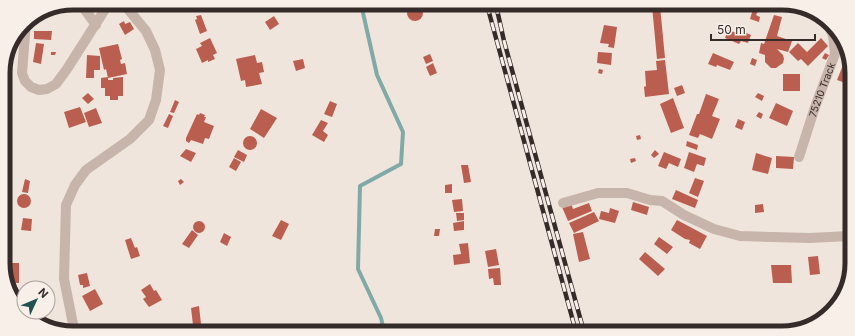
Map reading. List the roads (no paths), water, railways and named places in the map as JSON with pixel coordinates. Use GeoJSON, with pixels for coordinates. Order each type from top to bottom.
{"type":"FeatureCollection","features":[{"type":"Feature","properties":{"kind":"street"},"geometry":{"type":"LineString","coordinates":[[85,10],[96,25]]}},
{"type":"Feature","properties":{"kind":"street"},"geometry":{"type":"LineString","coordinates":[[25,33],[22,73],[25,81],[31,87],[39,90],[47,89],[56,84],[106,10]]}},
{"type":"Feature","properties":{"kind":"street"},"geometry":{"type":"LineString","coordinates":[[73,326],[64,279],[66,205],[74,185],[86,170],[130,139],[149,120],[156,100],[160,70],[155,50],[146,31],[128,10]]}},
{"type":"Feature","properties":{"kind":"street","name":"75210 Track"},"geometry":{"type":"LineString","coordinates":[[799,157],[815,107],[828,76],[835,54],[833,36]]}},
{"type":"Feature","properties":{"kind":"street"},"geometry":{"type":"LineString","coordinates":[[563,203],[598,193],[628,194],[650,200],[662,201],[684,215],[714,229],[740,236],[810,238],[845,236]]}},
{"type":"Feature","properties":{"kind":"waterway"},"geometry":{"type":"LineString","coordinates":[[362,10],[377,75],[403,132],[401,164],[360,186],[358,269],[381,318],[383,326]]}},
{"type":"Feature","properties":{"kind":"railway"},"geometry":{"type":"LineString","coordinates":[[488,10],[574,326]]}},
{"type":"Feature","properties":{"kind":"railway"},"geometry":{"type":"LineString","coordinates":[[497,10],[504,41],[582,326]]}}]}
